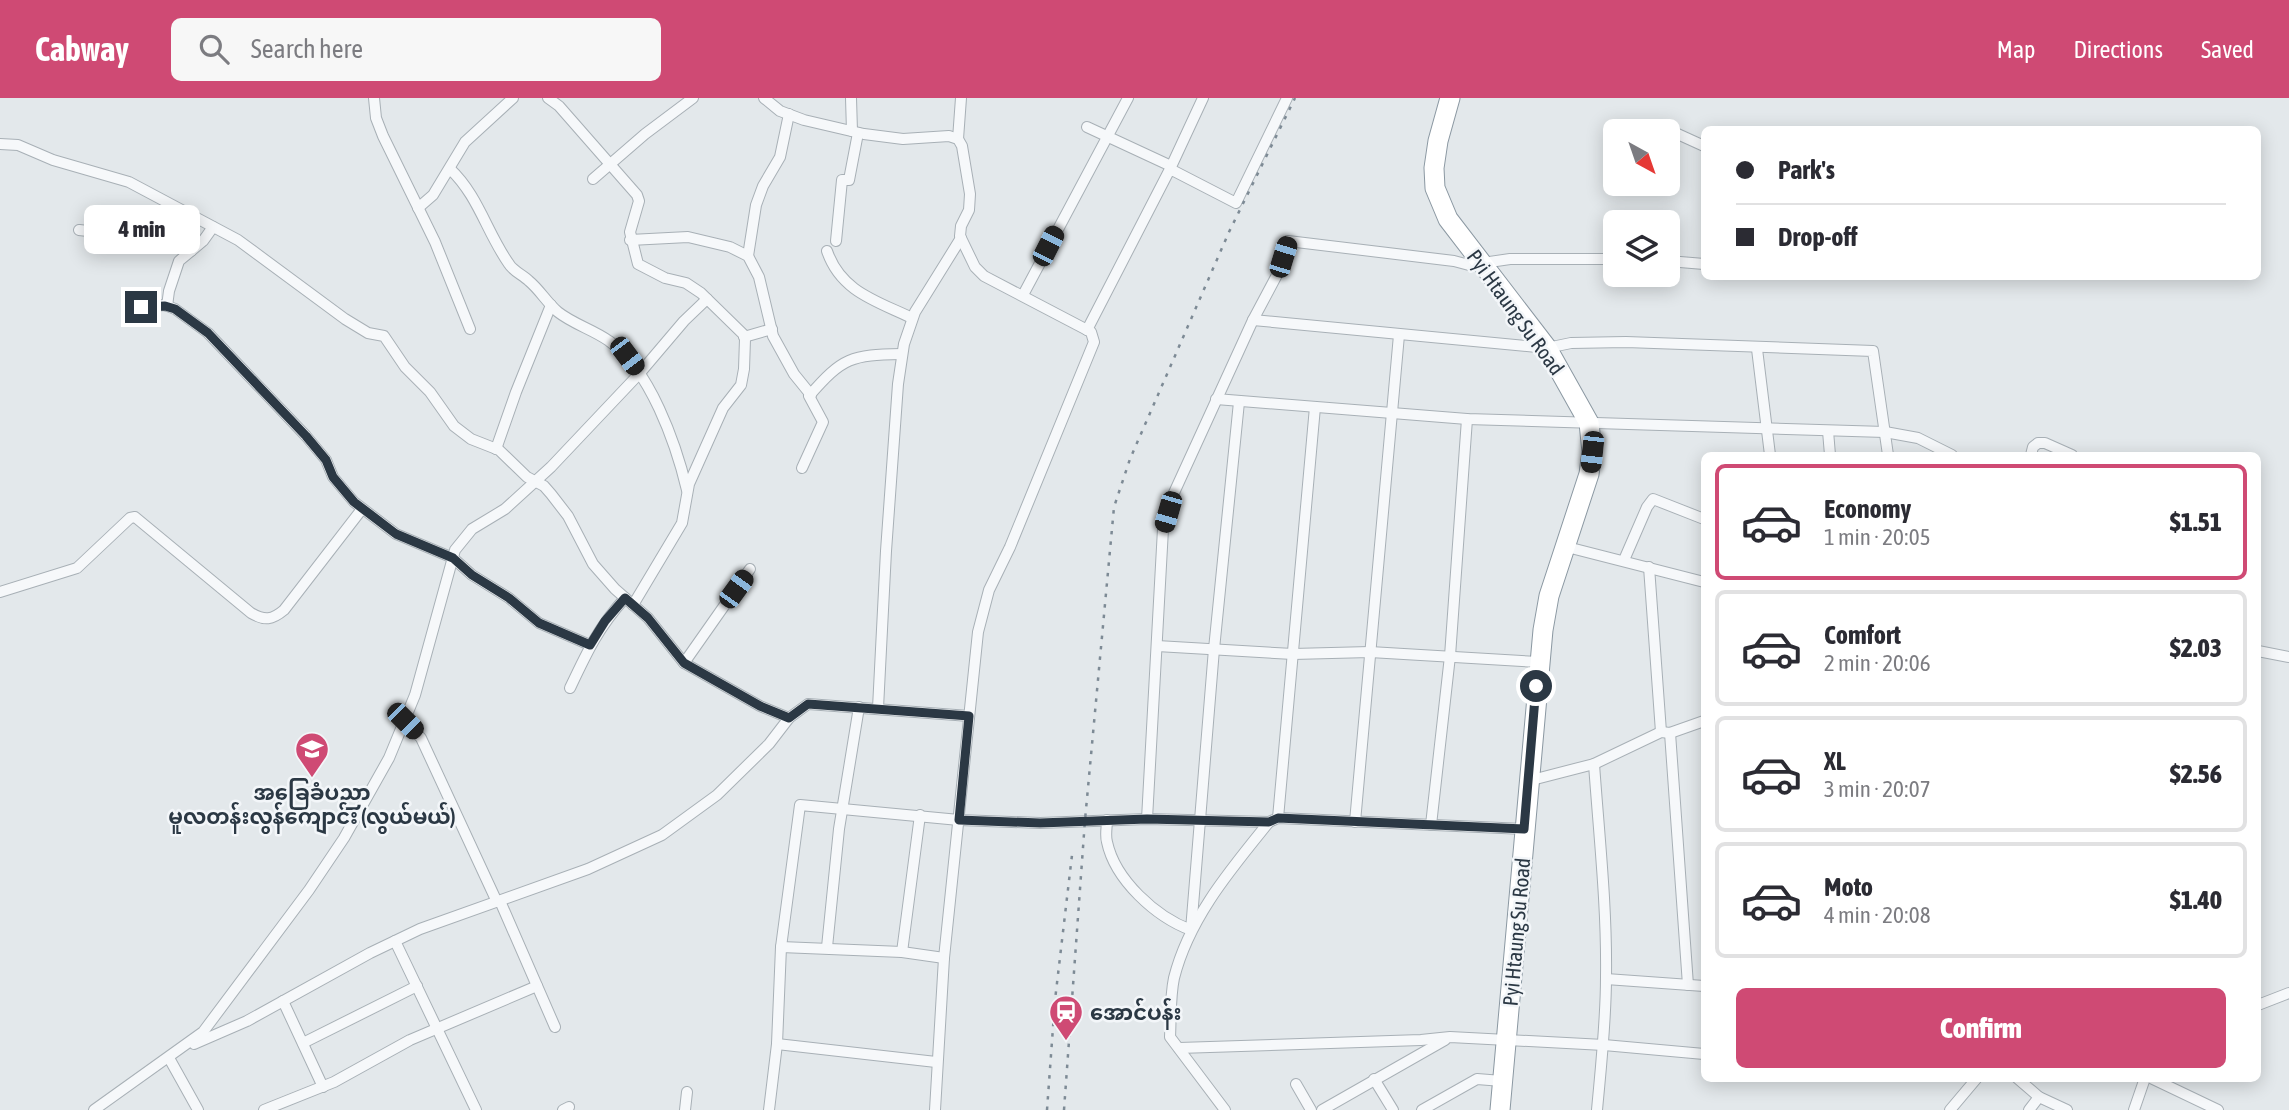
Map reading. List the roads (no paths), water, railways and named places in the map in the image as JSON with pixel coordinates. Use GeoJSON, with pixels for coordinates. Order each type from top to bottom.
{"type":"FeatureCollection","features":[{"type":"Feature","properties":{"kind":"highway","name":"Pyi Htaung Su Road"},"geometry":{"type":"LineString","coordinates":[[1450,98],[1438,141],[1434,168],[1435,188],[1448,219],[1547,348],[1589,424],[1592,452],[1589,474],[1549,596],[1538,662],[1500,1110]]}},
{"type":"Feature","properties":{"kind":"street"},"geometry":{"type":"LineString","coordinates":[[374,98],[376,118],[435,242],[470,329]]}},
{"type":"Feature","properties":{"kind":"street"},"geometry":{"type":"LineString","coordinates":[[418,208],[433,195],[465,142],[513,98]]}},
{"type":"Feature","properties":{"kind":"street"},"geometry":{"type":"LineString","coordinates":[[548,98],[559,106],[637,195],[639,201],[631,224],[630,240],[638,264],[665,278],[686,283],[707,299],[744,337],[741,385],[723,408],[688,493],[682,523],[629,602],[605,621],[590,645],[570,688]]}},
{"type":"Feature","properties":{"kind":"street"},"geometry":{"type":"LineString","coordinates":[[593,179],[645,134],[693,98]]}},
{"type":"Feature","properties":{"kind":"street"},"geometry":{"type":"LineString","coordinates":[[764,98],[780,111],[855,132],[903,139],[949,135],[958,139]]}},
{"type":"Feature","properties":{"kind":"street"},"geometry":{"type":"LineString","coordinates":[[836,241],[842,180],[849,180],[855,132],[851,98]]}},
{"type":"Feature","properties":{"kind":"street"},"geometry":{"type":"LineString","coordinates":[[935,1110],[944,958],[978,632],[989,590],[1010,547],[1094,342],[1091,332],[984,276],[975,267],[961,238],[961,226],[969,211],[970,194],[962,146],[958,139],[961,98]]}},
{"type":"Feature","properties":{"kind":"street"},"geometry":{"type":"LineString","coordinates":[[1023,295],[1128,98]]}},
{"type":"Feature","properties":{"kind":"street"},"geometry":{"type":"LineString","coordinates":[[1087,330],[1203,98]]}},
{"type":"Feature","properties":{"kind":"street"},"geometry":{"type":"LineString","coordinates":[[1087,127],[1236,203],[1287,98]]}},
{"type":"Feature","properties":{"kind":"street"},"geometry":{"type":"LineString","coordinates":[[748,256],[756,205],[763,186],[780,157],[789,114]]}},
{"type":"Feature","properties":{"kind":"street"},"geometry":{"type":"LineString","coordinates":[[1680,135],[1701,145]]}},
{"type":"Feature","properties":{"kind":"street"},"geometry":{"type":"LineString","coordinates":[[0,144],[18,145],[53,160],[129,182],[238,240],[357,326],[368,333],[384,336],[405,367],[430,392],[454,426],[471,439],[496,449],[551,494],[568,516],[593,564],[648,618],[684,663],[760,706],[789,718]]}},
{"type":"Feature","properties":{"kind":"street"},"geometry":{"type":"LineString","coordinates":[[450,169],[465,182],[510,266],[532,284],[559,313],[610,341],[627,356],[653,396],[671,436],[688,493]]}},
{"type":"Feature","properties":{"kind":"street"},"geometry":{"type":"LineString","coordinates":[[167,306],[178,261],[203,241],[213,227]]}},
{"type":"Feature","properties":{"kind":"street"},"geometry":{"type":"LineString","coordinates":[[79,230],[104,234],[129,232],[156,235],[191,251]]}},
{"type":"Feature","properties":{"kind":"street"},"geometry":{"type":"LineString","coordinates":[[630,240],[688,237],[730,247],[748,256],[759,277],[772,329],[794,374],[811,395],[809,396],[823,422],[802,468]]}},
{"type":"Feature","properties":{"kind":"street"},"geometry":{"type":"LineString","coordinates":[[878,708],[886,551],[902,354],[912,318],[961,238]]}},
{"type":"Feature","properties":{"kind":"street"},"geometry":{"type":"LineString","coordinates":[[1147,819],[1163,529],[1173,495],[1216,398],[1278,273],[1288,242],[1469,265],[1510,259],[1603,259]]}},
{"type":"Feature","properties":{"kind":"street"},"geometry":{"type":"LineString","coordinates":[[827,251],[845,282],[856,292],[912,318]]}},
{"type":"Feature","properties":{"kind":"street"},"geometry":{"type":"LineString","coordinates":[[1680,262],[1701,264]]}},
{"type":"Feature","properties":{"kind":"street"},"geometry":{"type":"LineString","coordinates":[[94,1110],[183,1049],[203,1032],[309,890],[344,838],[389,758],[405,721],[460,540],[472,529],[505,509],[535,481],[707,299]]}},
{"type":"Feature","properties":{"kind":"street"},"geometry":{"type":"LineString","coordinates":[[496,449],[551,305]]}},
{"type":"Feature","properties":{"kind":"street"},"geometry":{"type":"LineString","coordinates":[[141,307],[167,306],[175,309],[208,333],[306,436],[326,460],[333,477],[362,509],[396,534],[453,558],[472,575],[509,598],[539,623],[590,645]]}},
{"type":"Feature","properties":{"kind":"street"},"geometry":{"type":"LineString","coordinates":[[1253,320],[1547,348],[1571,343],[1626,342],[1758,349],[1873,351],[1888,452]]}},
{"type":"Feature","properties":{"kind":"street"},"geometry":{"type":"LineString","coordinates":[[744,337],[772,329]]}},
{"type":"Feature","properties":{"kind":"street"},"geometry":{"type":"LineString","coordinates":[[1355,822],[1399,335]]}},
{"type":"Feature","properties":{"kind":"street"},"geometry":{"type":"LineString","coordinates":[[1758,349],[1770,452]]}},
{"type":"Feature","properties":{"kind":"street"},"geometry":{"type":"LineString","coordinates":[[811,395],[847,361],[866,356],[902,354]]}},
{"type":"Feature","properties":{"kind":"street"},"geometry":{"type":"LineString","coordinates":[[1216,398],[1467,419],[1885,432],[1918,438],[1946,452]]}},
{"type":"Feature","properties":{"kind":"street"},"geometry":{"type":"LineString","coordinates":[[1191,930],[1214,649],[1239,402]]}},
{"type":"Feature","properties":{"kind":"street"},"geometry":{"type":"LineString","coordinates":[[1225,1110],[1170,1037],[1174,978],[1191,930],[1236,863],[1274,820],[1293,654],[1315,407]]}},
{"type":"Feature","properties":{"kind":"street"},"geometry":{"type":"LineString","coordinates":[[1431,825],[1450,656],[1467,419]]}},
{"type":"Feature","properties":{"kind":"street"},"geometry":{"type":"LineString","coordinates":[[1828,430],[1830,452]]}},
{"type":"Feature","properties":{"kind":"street"},"geometry":{"type":"LineString","coordinates":[[2032,452],[2038,443],[2045,443],[2065,452]]}},
{"type":"Feature","properties":{"kind":"street"},"geometry":{"type":"LineString","coordinates":[[1624,560],[1653,499],[1701,518]]}},
{"type":"Feature","properties":{"kind":"street"},"geometry":{"type":"LineString","coordinates":[[0,592],[77,568],[130,518],[135,517],[251,613],[269,619],[276,617],[292,600],[362,509]]}},
{"type":"Feature","properties":{"kind":"street"},"geometry":{"type":"LineString","coordinates":[[1567,547],[1701,581]]}},
{"type":"Feature","properties":{"kind":"street"},"geometry":{"type":"LineString","coordinates":[[1649,567],[1688,985]]}},
{"type":"Feature","properties":{"kind":"street"},"geometry":{"type":"LineString","coordinates":[[684,663],[750,569]]}},
{"type":"Feature","properties":{"kind":"street"},"geometry":{"type":"LineString","coordinates":[[1157,646],[1293,654],[1370,652],[1538,662]]}},
{"type":"Feature","properties":{"kind":"street"},"geometry":{"type":"LineString","coordinates":[[2261,652],[2289,657]]}},
{"type":"Feature","properties":{"kind":"street"},"geometry":{"type":"LineString","coordinates":[[183,1049],[247,1021],[420,929],[588,869],[662,835],[717,795],[769,744],[789,718],[808,704],[969,716]]}},
{"type":"Feature","properties":{"kind":"street"},"geometry":{"type":"LineString","coordinates":[[827,947],[843,807],[859,707]]}},
{"type":"Feature","properties":{"kind":"street"},"geometry":{"type":"LineString","coordinates":[[405,721],[421,738],[555,1027]]}},
{"type":"Feature","properties":{"kind":"street"},"geometry":{"type":"LineString","coordinates":[[1528,781],[1594,764],[1701,721]]}},
{"type":"Feature","properties":{"kind":"street"},"geometry":{"type":"LineString","coordinates":[[1594,764],[1606,933],[1604,1045],[1597,1110]]}},
{"type":"Feature","properties":{"kind":"street"},"geometry":{"type":"LineString","coordinates":[[769,1110],[776,1044],[781,947],[800,804],[959,820],[1040,823],[1200,819],[1524,829]]}},
{"type":"Feature","properties":{"kind":"street"},"geometry":{"type":"LineString","coordinates":[[902,952],[920,815]]}},
{"type":"Feature","properties":{"kind":"street"},"geometry":{"type":"LineString","coordinates":[[1107,820],[1106,841],[1115,863],[1129,883],[1160,914],[1191,930]]}},
{"type":"Feature","properties":{"kind":"street"},"geometry":{"type":"LineString","coordinates":[[395,941],[476,1110]]}},
{"type":"Feature","properties":{"kind":"street"},"geometry":{"type":"LineString","coordinates":[[781,947],[902,952],[944,958]]}},
{"type":"Feature","properties":{"kind":"street"},"geometry":{"type":"LineString","coordinates":[[1606,979],[1701,986]]}},
{"type":"Feature","properties":{"kind":"street"},"geometry":{"type":"LineString","coordinates":[[303,1043],[417,986]]}},
{"type":"Feature","properties":{"kind":"street"},"geometry":{"type":"LineString","coordinates":[[264,1110],[323,1087],[410,1040],[537,986]]}},
{"type":"Feature","properties":{"kind":"street"},"geometry":{"type":"LineString","coordinates":[[2261,1004],[2289,993]]}},
{"type":"Feature","properties":{"kind":"street"},"geometry":{"type":"LineString","coordinates":[[283,1002],[323,1087]]}},
{"type":"Feature","properties":{"kind":"street"},"geometry":{"type":"LineString","coordinates":[[211,1022],[220,1033]]}},
{"type":"Feature","properties":{"kind":"street"},"geometry":{"type":"LineString","coordinates":[[1179,1048],[1450,1037],[1604,1045],[1701,1054]]}},
{"type":"Feature","properties":{"kind":"street"},"geometry":{"type":"LineString","coordinates":[[1322,1110],[1450,1037]]}},
{"type":"Feature","properties":{"kind":"street"},"geometry":{"type":"LineString","coordinates":[[776,1044],[936,1062]]}},
{"type":"Feature","properties":{"kind":"street"},"geometry":{"type":"LineString","coordinates":[[169,1058],[198,1110]]}},
{"type":"Feature","properties":{"kind":"street"},"geometry":{"type":"LineString","coordinates":[[1374,1079],[1392,1110]]}},
{"type":"Feature","properties":{"kind":"street"},"geometry":{"type":"LineString","coordinates":[[1422,1110],[1477,1079],[1503,1081]]}},
{"type":"Feature","properties":{"kind":"street"},"geometry":{"type":"LineString","coordinates":[[1950,1110],[1974,1082]]}},
{"type":"Feature","properties":{"kind":"street"},"geometry":{"type":"LineString","coordinates":[[2022,1082],[2039,1097],[2067,1110]]}},
{"type":"Feature","properties":{"kind":"street"},"geometry":{"type":"LineString","coordinates":[[2134,1110],[2144,1082]]}},
{"type":"Feature","properties":{"kind":"street"},"geometry":{"type":"LineString","coordinates":[[2159,1082],[2218,1110]]}},
{"type":"Feature","properties":{"kind":"street"},"geometry":{"type":"LineString","coordinates":[[1296,1084],[1311,1110]]}},
{"type":"Feature","properties":{"kind":"street"},"geometry":{"type":"LineString","coordinates":[[685,1110],[687,1092]]}},
{"type":"Feature","properties":{"kind":"street"},"geometry":{"type":"LineString","coordinates":[[2029,1110],[2039,1097]]}},
{"type":"Feature","properties":{"kind":"railway"},"geometry":{"type":"LineString","coordinates":[[1064,1110],[1085,820],[1114,507],[1130,459],[1229,232],[1295,98]]}},
{"type":"Feature","properties":{"kind":"railway"},"geometry":{"type":"LineString","coordinates":[[1047,1110],[1055,1000],[1072,855]]}},
{"type":"Feature","properties":{"kind":"place","name":"အခြေခံပညာ မူလတန်းလွန်ကျောင်း (လွယ်မယ်)"},"geometry":{"type":"Point","coordinates":[312,779]}},
{"type":"Feature","properties":{"kind":"place","name":"အောင်ပန်း"},"geometry":{"type":"Point","coordinates":[1066,1042]}}]}
